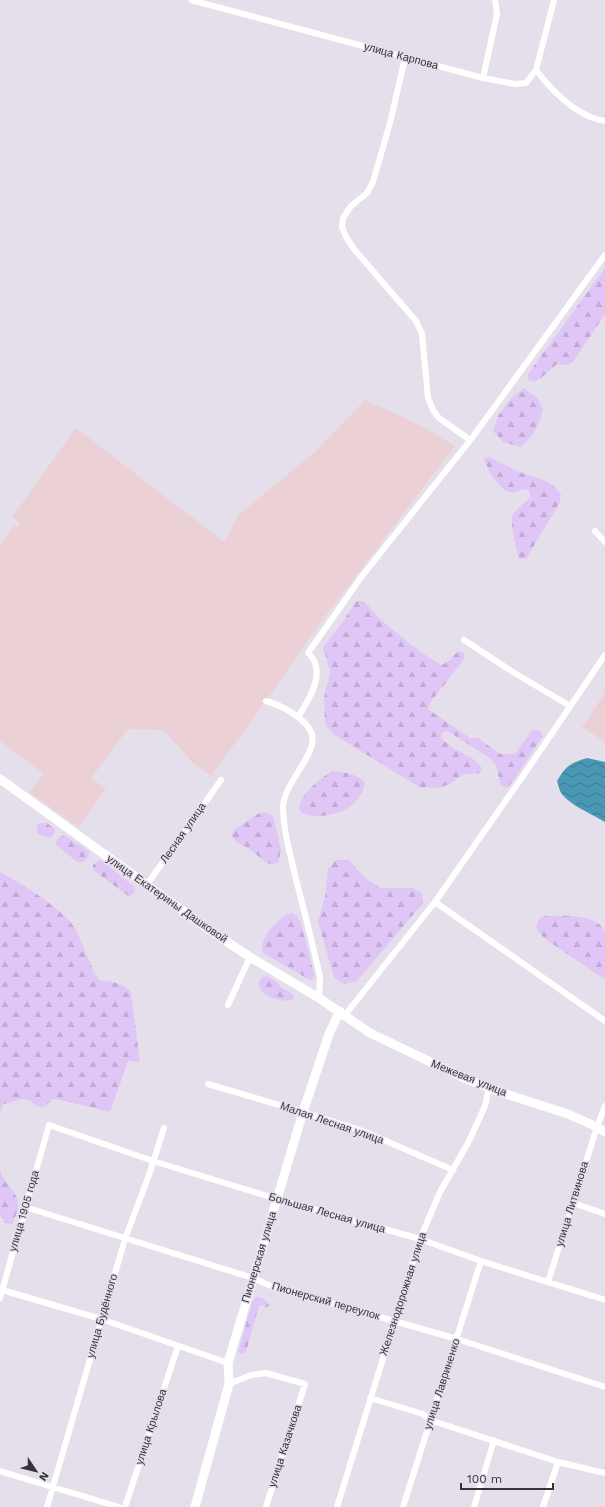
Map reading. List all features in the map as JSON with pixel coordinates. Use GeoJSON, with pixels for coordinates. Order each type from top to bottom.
{"type":"FeatureCollection","features":[{"type":"Feature","properties":{"kind":"street","name":"улица Карпова"},"geometry":{"type":"LineString","coordinates":[[192,0],[483,78],[515,84],[526,83],[536,70]]}},
{"type":"Feature","properties":{"kind":"street"},"geometry":{"type":"LineString","coordinates":[[483,78],[497,14],[495,0]]}},
{"type":"Feature","properties":{"kind":"street"},"geometry":{"type":"LineString","coordinates":[[554,0],[536,70],[551,89],[583,114],[596,120],[605,121]]}},
{"type":"Feature","properties":{"kind":"street"},"geometry":{"type":"LineString","coordinates":[[405,58],[390,123],[373,182],[368,193],[346,211],[342,226],[346,237],[354,249],[416,321],[422,334],[428,398],[433,410],[439,418],[470,440]]}},
{"type":"Feature","properties":{"kind":"street"},"geometry":{"type":"LineString","coordinates":[[298,717],[309,699],[317,669],[314,658],[308,653],[362,576],[470,440],[605,255]]}},
{"type":"Feature","properties":{"kind":"street"},"geometry":{"type":"LineString","coordinates":[[595,531],[605,542]]}},
{"type":"Feature","properties":{"kind":"street"},"geometry":{"type":"LineString","coordinates":[[464,640],[516,674],[570,706]]}},
{"type":"Feature","properties":{"kind":"street"},"geometry":{"type":"LineString","coordinates":[[342,1013],[435,902],[605,655]]}},
{"type":"Feature","properties":{"kind":"street"},"geometry":{"type":"LineString","coordinates":[[266,701],[275,704],[298,717],[306,724],[312,734],[312,747],[286,794],[283,807],[287,844],[320,977],[319,998]]}},
{"type":"Feature","properties":{"kind":"street","name":"улица Екатерины Дашковой"},"geometry":{"type":"LineString","coordinates":[[0,779],[146,886],[205,927],[250,957],[342,1013]]}},
{"type":"Feature","properties":{"kind":"street","name":"Лесная улица"},"geometry":{"type":"LineString","coordinates":[[146,886],[221,780]]}},
{"type":"Feature","properties":{"kind":"street"},"geometry":{"type":"LineString","coordinates":[[435,902],[605,1021]]}},
{"type":"Feature","properties":{"kind":"street"},"geometry":{"type":"LineString","coordinates":[[228,1005],[250,957]]}},
{"type":"Feature","properties":{"kind":"street","name":"Межевая улица"},"geometry":{"type":"LineString","coordinates":[[342,1013],[381,1039],[464,1078],[489,1088],[568,1114],[605,1132]]}},
{"type":"Feature","properties":{"kind":"street","name":"Пионерская улица"},"geometry":{"type":"LineString","coordinates":[[194,1507],[229,1384],[228,1363],[253,1278],[329,1034],[342,1013]]}},
{"type":"Feature","properties":{"kind":"street","name":"Малая Лесная улица"},"geometry":{"type":"LineString","coordinates":[[208,1084],[363,1131],[453,1170]]}},
{"type":"Feature","properties":{"kind":"street","name":"Железнодорожная улица"},"geometry":{"type":"LineString","coordinates":[[337,1507],[420,1239],[440,1192],[453,1170],[485,1106],[489,1088]]}},
{"type":"Feature","properties":{"kind":"street","name":"улица Литвинова"},"geometry":{"type":"LineString","coordinates":[[548,1282],[605,1106]]}},
{"type":"Feature","properties":{"kind":"street","name":"Большая Лесная улица"},"geometry":{"type":"LineString","coordinates":[[49,1126],[153,1161],[277,1199],[420,1239],[481,1261],[605,1300]]}},
{"type":"Feature","properties":{"kind":"street","name":"улица 1905 года"},"geometry":{"type":"LineString","coordinates":[[0,1298],[49,1126]]}},
{"type":"Feature","properties":{"kind":"street","name":"улица Будённого"},"geometry":{"type":"LineString","coordinates":[[47,1507],[125,1239],[164,1128]]}},
{"type":"Feature","properties":{"kind":"street"},"geometry":{"type":"LineString","coordinates":[[573,1203],[605,1214]]}},
{"type":"Feature","properties":{"kind":"street","name":"Пионерский переулок"},"geometry":{"type":"LineString","coordinates":[[25,1207],[253,1278],[271,1286],[457,1339],[605,1387]]}},
{"type":"Feature","properties":{"kind":"street","name":"улица Лавриненко"},"geometry":{"type":"LineString","coordinates":[[403,1507],[481,1261]]}},
{"type":"Feature","properties":{"kind":"street"},"geometry":{"type":"LineString","coordinates":[[2,1290],[101,1319],[228,1363]]}},
{"type":"Feature","properties":{"kind":"street","name":"улица Крылова"},"geometry":{"type":"LineString","coordinates":[[125,1507],[178,1346]]}},
{"type":"Feature","properties":{"kind":"street","name":"улица Казачкова"},"geometry":{"type":"LineString","coordinates":[[229,1384],[251,1375],[266,1373],[304,1384],[266,1507]]}},
{"type":"Feature","properties":{"kind":"street"},"geometry":{"type":"LineString","coordinates":[[370,1398],[423,1414],[430,1420],[558,1462],[605,1473]]}},
{"type":"Feature","properties":{"kind":"street"},"geometry":{"type":"LineString","coordinates":[[474,1507],[494,1440]]}},
{"type":"Feature","properties":{"kind":"street"},"geometry":{"type":"LineString","coordinates":[[543,1507],[558,1462]]}},
{"type":"Feature","properties":{"kind":"street"},"geometry":{"type":"LineString","coordinates":[[0,1471],[119,1507]]}},
{"type":"Feature","properties":{"kind":"shaded area"},"geometry":{"type":"Polygon","coordinates":[[[365,400],[422,426],[455,446],[320,623],[266,701],[211,776],[193,763],[164,730],[128,729],[91,778],[106,789],[78,827],[29,792],[44,774],[0,741],[0,546],[14,525],[17,527],[20,523],[12,517],[76,428],[224,542],[239,514],[314,453],[365,400]]]}},
{"type":"Feature","properties":{"kind":"shaded area"},"geometry":{"type":"Polygon","coordinates":[[[605,693],[605,742],[582,727],[605,693]]]}},
{"type":"Feature","properties":{"kind":"green space"},"geometry":{"type":"Polygon","coordinates":[[[605,268],[605,314],[573,362],[568,365],[557,364],[534,382],[528,380],[528,374],[605,268]]]}},
{"type":"Feature","properties":{"kind":"green space"},"geometry":{"type":"Polygon","coordinates":[[[524,388],[538,399],[543,409],[535,430],[521,447],[503,442],[493,431],[498,416],[512,397],[524,388]]]}},
{"type":"Feature","properties":{"kind":"green space"},"geometry":{"type":"Polygon","coordinates":[[[488,457],[520,472],[547,482],[561,494],[559,504],[526,559],[519,559],[512,517],[517,509],[530,498],[530,492],[526,489],[512,492],[502,487],[494,478],[484,459],[488,457]]]}},
{"type":"Feature","properties":{"kind":"green space"},"geometry":{"type":"Polygon","coordinates":[[[356,601],[364,601],[379,618],[410,644],[442,665],[450,660],[458,651],[464,653],[464,659],[430,703],[428,709],[470,738],[478,738],[500,754],[515,754],[532,730],[538,730],[541,732],[542,737],[514,780],[507,788],[501,786],[496,766],[491,759],[448,731],[442,733],[441,738],[453,748],[472,758],[482,768],[480,773],[462,775],[450,784],[438,788],[419,787],[333,734],[325,723],[324,697],[330,672],[323,647],[342,623],[356,601]]]}},
{"type":"Feature","properties":{"kind":"green space"},"geometry":{"type":"Polygon","coordinates":[[[331,771],[353,775],[365,782],[363,791],[357,800],[348,808],[330,815],[310,815],[299,810],[302,799],[306,793],[331,771]]]}},
{"type":"Feature","properties":{"kind":"green space"},"geometry":{"type":"Polygon","coordinates":[[[261,812],[269,813],[273,816],[281,850],[278,863],[267,863],[248,848],[236,842],[231,835],[235,829],[261,812]]]}},
{"type":"Feature","properties":{"kind":"green space"},"geometry":{"type":"Polygon","coordinates":[[[39,823],[47,823],[55,829],[54,834],[50,838],[39,834],[37,831],[37,826],[39,823]]]}},
{"type":"Feature","properties":{"kind":"green space"},"geometry":{"type":"Polygon","coordinates":[[[64,835],[90,852],[88,857],[83,862],[77,862],[56,845],[58,838],[64,835]]]}},
{"type":"Feature","properties":{"kind":"green space"},"geometry":{"type":"Polygon","coordinates":[[[101,860],[133,886],[135,890],[133,894],[130,896],[127,895],[93,870],[93,865],[101,860]]]}},
{"type":"Feature","properties":{"kind":"green space"},"geometry":{"type":"Polygon","coordinates":[[[336,860],[349,860],[364,877],[380,888],[413,888],[422,893],[423,903],[357,981],[344,984],[334,977],[318,922],[325,897],[328,869],[336,860]]]}},
{"type":"Feature","properties":{"kind":"green space"},"geometry":{"type":"Polygon","coordinates":[[[0,872],[42,898],[70,922],[76,930],[92,968],[99,980],[120,984],[131,992],[140,1062],[128,1061],[110,1112],[57,1099],[52,1099],[43,1107],[40,1107],[22,1099],[3,1104],[0,1112],[0,872]]]}},
{"type":"Feature","properties":{"kind":"green space"},"geometry":{"type":"Polygon","coordinates":[[[293,913],[301,923],[314,974],[313,979],[310,980],[263,953],[262,945],[268,931],[286,914],[293,913]]]}},
{"type":"Feature","properties":{"kind":"green space"},"geometry":{"type":"Polygon","coordinates":[[[545,916],[578,917],[595,921],[601,926],[605,932],[605,979],[544,938],[536,928],[539,919],[545,916]]]}},
{"type":"Feature","properties":{"kind":"green space"},"geometry":{"type":"Polygon","coordinates":[[[262,977],[273,979],[284,989],[293,994],[293,999],[284,1001],[270,997],[261,989],[259,983],[262,977]]]}},
{"type":"Feature","properties":{"kind":"green space"},"geometry":{"type":"Polygon","coordinates":[[[0,1170],[18,1200],[16,1214],[12,1224],[5,1223],[0,1215],[0,1170]]]}},
{"type":"Feature","properties":{"kind":"green space"},"geometry":{"type":"Polygon","coordinates":[[[256,1297],[263,1298],[269,1305],[266,1308],[263,1305],[259,1306],[246,1352],[243,1354],[238,1352],[252,1303],[256,1297]]]}},
{"type":"Feature","properties":{"kind":"water"},"geometry":{"type":"Polygon","coordinates":[[[587,758],[605,762],[605,822],[580,808],[563,796],[557,781],[569,766],[587,758]]]}}]}
